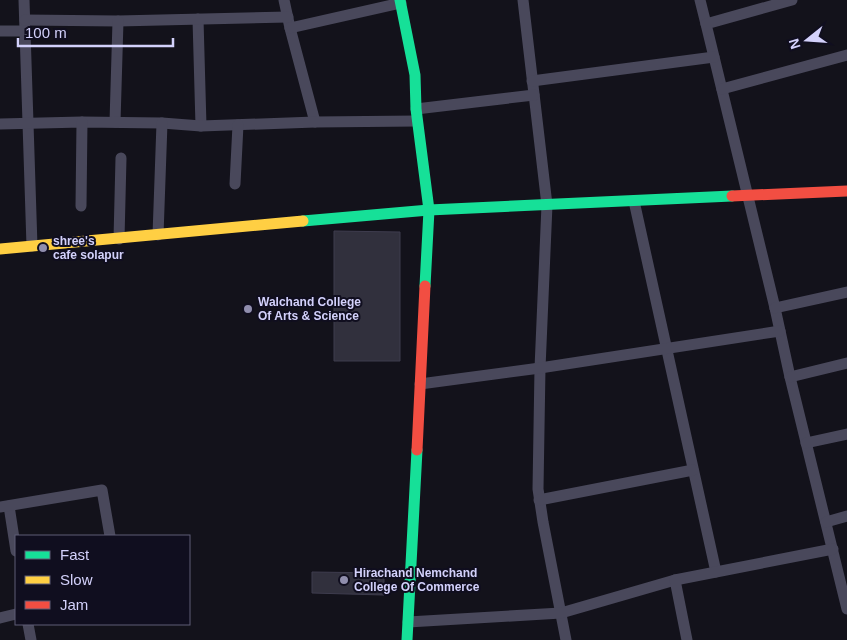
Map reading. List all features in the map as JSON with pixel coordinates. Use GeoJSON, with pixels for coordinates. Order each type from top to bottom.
{"type":"FeatureCollection","features":[{"type":"Feature","properties":{"kind":"street"},"geometry":{"type":"LineString","coordinates":[[24,0],[32,246]]}},
{"type":"Feature","properties":{"kind":"street"},"geometry":{"type":"LineString","coordinates":[[284,0],[315,122]]}},
{"type":"Feature","properties":{"kind":"street"},"geometry":{"type":"LineString","coordinates":[[523,0],[547,205],[540,368],[538,489],[566,640]]}},
{"type":"Feature","properties":{"kind":"street"},"geometry":{"type":"LineString","coordinates":[[700,0],[847,609]]}},
{"type":"Feature","properties":{"kind":"street"},"geometry":{"type":"LineString","coordinates":[[706,24],[792,0]]}},
{"type":"Feature","properties":{"kind":"street"},"geometry":{"type":"LineString","coordinates":[[0,31],[25,26],[118,21],[198,19],[289,23],[400,1],[415,75],[416,115],[429,210],[408,640]]}},
{"type":"Feature","properties":{"kind":"street"},"geometry":{"type":"LineString","coordinates":[[198,19],[201,126]]}},
{"type":"Feature","properties":{"kind":"street"},"geometry":{"type":"LineString","coordinates":[[115,122],[118,21]]}},
{"type":"Feature","properties":{"kind":"street"},"geometry":{"type":"LineString","coordinates":[[722,89],[847,55]]}},
{"type":"Feature","properties":{"kind":"street"},"geometry":{"type":"LineString","coordinates":[[532,81],[714,57]]}},
{"type":"Feature","properties":{"kind":"street"},"geometry":{"type":"LineString","coordinates":[[0,124],[115,122],[201,126],[315,122],[416,115],[534,95]]}},
{"type":"Feature","properties":{"kind":"street"},"geometry":{"type":"LineString","coordinates":[[81,206],[82,122]]}},
{"type":"Feature","properties":{"kind":"street"},"geometry":{"type":"LineString","coordinates":[[158,235],[162,123]]}},
{"type":"Feature","properties":{"kind":"street"},"geometry":{"type":"LineString","coordinates":[[235,184],[238,125]]}},
{"type":"Feature","properties":{"kind":"street"},"geometry":{"type":"LineString","coordinates":[[119,239],[120,158]]}},
{"type":"Feature","properties":{"kind":"street"},"geometry":{"type":"LineString","coordinates":[[0,249],[429,210],[847,191]]}},
{"type":"Feature","properties":{"kind":"street"},"geometry":{"type":"LineString","coordinates":[[634,201],[716,572]]}},
{"type":"Feature","properties":{"kind":"street"},"geometry":{"type":"LineString","coordinates":[[775,308],[847,292]]}},
{"type":"Feature","properties":{"kind":"street"},"geometry":{"type":"LineString","coordinates":[[420,384],[540,368],[780,331]]}},
{"type":"Feature","properties":{"kind":"street"},"geometry":{"type":"LineString","coordinates":[[790,377],[847,363]]}},
{"type":"Feature","properties":{"kind":"street"},"geometry":{"type":"LineString","coordinates":[[806,444],[847,434]]}},
{"type":"Feature","properties":{"kind":"street"},"geometry":{"type":"LineString","coordinates":[[539,500],[693,470]]}},
{"type":"Feature","properties":{"kind":"street"},"geometry":{"type":"LineString","coordinates":[[15,547],[4,507],[102,490],[110,535]]}},
{"type":"Feature","properties":{"kind":"street"},"geometry":{"type":"LineString","coordinates":[[826,522],[847,516]]}},
{"type":"Feature","properties":{"kind":"street"},"geometry":{"type":"LineString","coordinates":[[408,622],[561,613],[675,580],[832,549]]}},
{"type":"Feature","properties":{"kind":"street"},"geometry":{"type":"LineString","coordinates":[[675,580],[687,640]]}},
{"type":"Feature","properties":{"kind":"street"},"geometry":{"type":"LineString","coordinates":[[0,618],[15,614]]}},
{"type":"Feature","properties":{"kind":"street"},"geometry":{"type":"LineString","coordinates":[[28,625],[31,640]]}},
{"type":"Feature","properties":{"kind":"building"},"geometry":{"type":"Polygon","coordinates":[[[334,231],[400,232],[400,361],[334,361],[334,231]]]}},
{"type":"Feature","properties":{"kind":"building"},"geometry":{"type":"Polygon","coordinates":[[[312,572],[384,573],[384,595],[312,593],[312,572]]]}},
{"type":"Feature","properties":{"kind":"traffic: fast"},"geometry":{"type":"LineString","coordinates":[[400,0],[415,75],[416,109],[429,210],[425,286]]}},
{"type":"Feature","properties":{"kind":"traffic: fast"},"geometry":{"type":"LineString","coordinates":[[303,221],[429,210],[732,196]]}},
{"type":"Feature","properties":{"kind":"traffic: fast"},"geometry":{"type":"LineString","coordinates":[[407,640],[417,450]]}},
{"type":"Feature","properties":{"kind":"traffic: slow"},"geometry":{"type":"LineString","coordinates":[[0,249],[303,221]]}},
{"type":"Feature","properties":{"kind":"traffic: jam"},"geometry":{"type":"LineString","coordinates":[[732,196],[847,191]]}},
{"type":"Feature","properties":{"kind":"traffic: jam"},"geometry":{"type":"LineString","coordinates":[[417,450],[425,286]]}},
{"type":"Feature","properties":{"kind":"place","name":"shree's cafe solapur"},"geometry":{"type":"Point","coordinates":[43,248]}},
{"type":"Feature","properties":{"kind":"place","name":"Walchand College Of Arts & Science"},"geometry":{"type":"Point","coordinates":[248,309]}},
{"type":"Feature","properties":{"kind":"place","name":"Hirachand Nemchand College Of Commerce"},"geometry":{"type":"Point","coordinates":[344,580]}}]}
